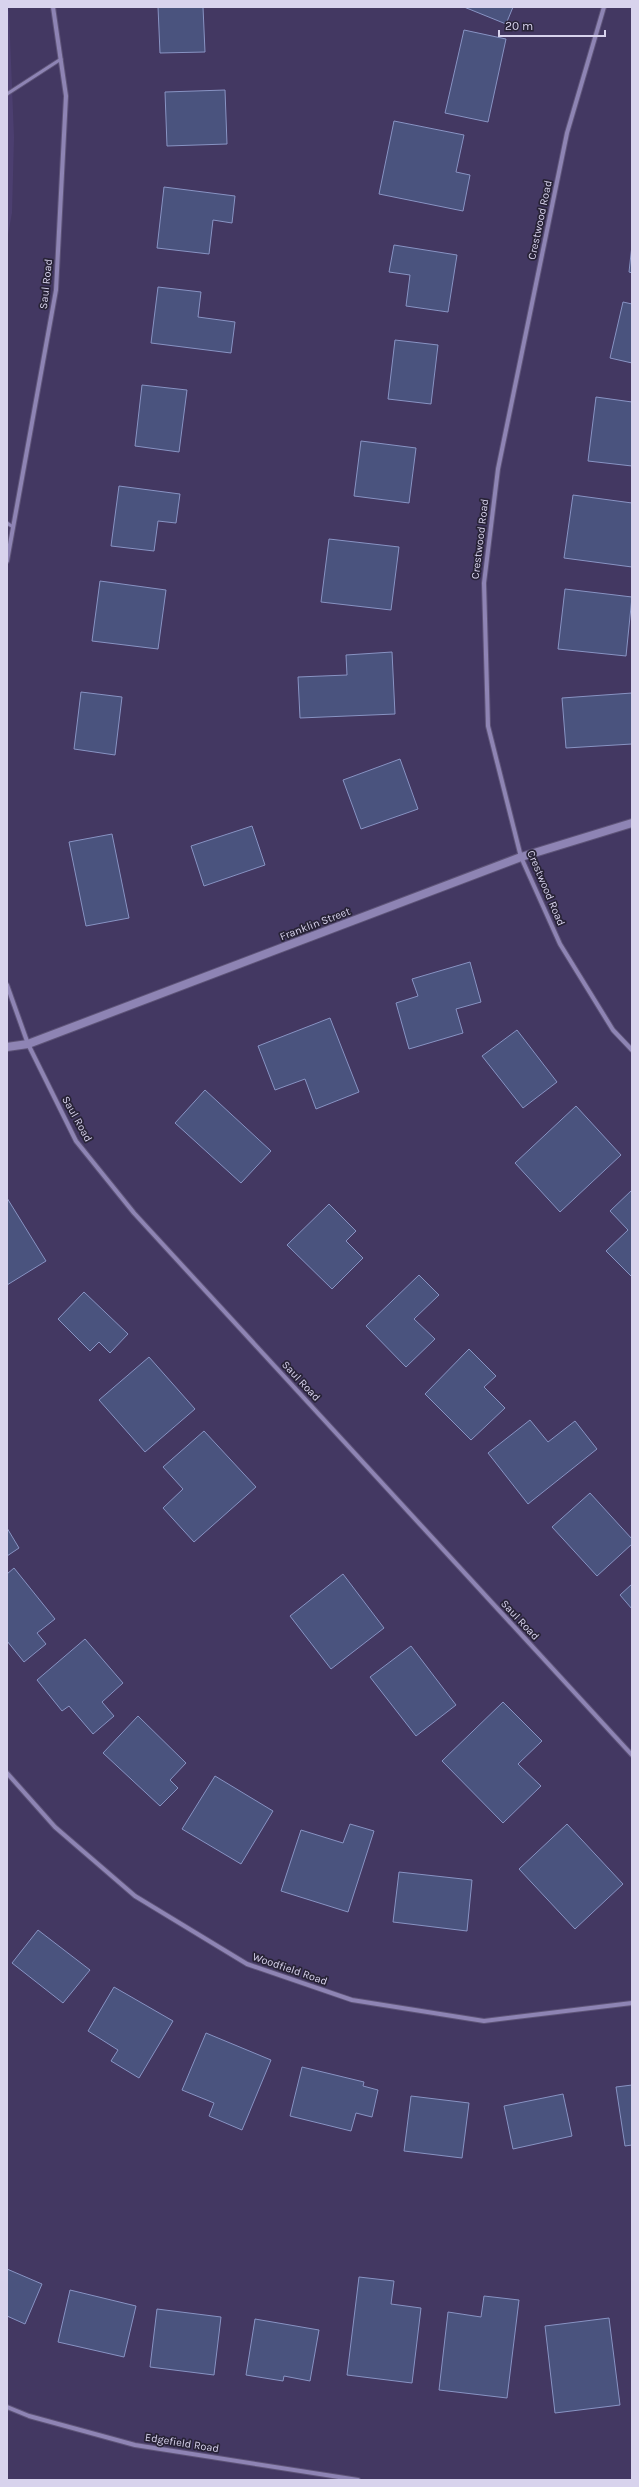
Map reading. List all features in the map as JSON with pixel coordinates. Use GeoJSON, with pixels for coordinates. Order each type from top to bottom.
{"type":"FeatureCollection","features":[{"type":"Feature","properties":{"kind":"street","name":"Saul Road"},"geometry":{"type":"LineString","coordinates":[[7,561],[56,290],[66,96],[53,7]]}},
{"type":"Feature","properties":{"kind":"street","name":"Crestwood Road"},"geometry":{"type":"LineString","coordinates":[[604,7],[567,133],[498,469],[484,583],[488,726],[521,857],[560,944],[613,1030],[632,1050]]}},
{"type":"Feature","properties":{"kind":"street","name":"Franklin Street"},"geometry":{"type":"LineString","coordinates":[[7,1047],[28,1044],[521,857],[632,823]]}},
{"type":"Feature","properties":{"kind":"street","name":"Saul Road"},"geometry":{"type":"LineString","coordinates":[[7,985],[28,1044],[76,1141],[134,1213],[632,1755]]}},
{"type":"Feature","properties":{"kind":"street","name":"Woodfield Road"},"geometry":{"type":"LineString","coordinates":[[7,1773],[55,1827],[135,1896],[247,1964],[352,2000],[484,2021],[632,2003]]}},
{"type":"Feature","properties":{"kind":"street","name":"Edgefield Road"},"geometry":{"type":"LineString","coordinates":[[7,2407],[29,2416],[135,2445],[358,2480]]}},
{"type":"Feature","properties":{"kind":"lane"},"geometry":{"type":"LineString","coordinates":[[7,94],[61,59]]}},
{"type":"Feature","properties":{"kind":"lane"},"geometry":{"type":"LineString","coordinates":[[7,523],[13,527]]}},
{"type":"Feature","properties":{"kind":"shaded area"},"geometry":{"type":"Polygon","coordinates":[[[7,7],[9,12],[14,137],[12,213],[7,240],[7,7]]]}},
{"type":"Feature","properties":{"kind":"building"},"geometry":{"type":"Polygon","coordinates":[[[158,7],[203,7],[205,52],[160,53],[158,7]]]}},
{"type":"Feature","properties":{"kind":"building"},"geometry":{"type":"Polygon","coordinates":[[[464,7],[513,7],[506,24],[464,7]]]}},
{"type":"Feature","properties":{"kind":"building"},"geometry":{"type":"Polygon","coordinates":[[[464,30],[506,39],[488,122],[445,113],[464,30]]]}},
{"type":"Feature","properties":{"kind":"building"},"geometry":{"type":"Polygon","coordinates":[[[225,90],[227,144],[167,146],[165,92],[225,90]]]}},
{"type":"Feature","properties":{"kind":"building"},"geometry":{"type":"Polygon","coordinates":[[[394,121],[464,135],[456,172],[470,175],[463,211],[379,194],[394,121]]]}},
{"type":"Feature","properties":{"kind":"building"},"geometry":{"type":"Polygon","coordinates":[[[164,187],[235,196],[232,223],[213,220],[209,254],[157,248],[164,187]]]}},
{"type":"Feature","properties":{"kind":"building"},"geometry":{"type":"Polygon","coordinates":[[[394,245],[457,255],[448,312],[406,306],[410,275],[389,272],[394,245]]]}},
{"type":"Feature","properties":{"kind":"building"},"geometry":{"type":"Polygon","coordinates":[[[632,245],[632,273],[629,272],[632,245]]]}},
{"type":"Feature","properties":{"kind":"building"},"geometry":{"type":"Polygon","coordinates":[[[158,287],[201,292],[198,317],[235,322],[231,353],[151,343],[158,287]]]}},
{"type":"Feature","properties":{"kind":"building"},"geometry":{"type":"Polygon","coordinates":[[[623,302],[632,304],[632,363],[610,358],[623,302]]]}},
{"type":"Feature","properties":{"kind":"building"},"geometry":{"type":"Polygon","coordinates":[[[395,340],[438,345],[431,404],[388,399],[395,340]]]}},
{"type":"Feature","properties":{"kind":"building"},"geometry":{"type":"Polygon","coordinates":[[[142,385],[187,390],[179,452],[135,446],[142,385]]]}},
{"type":"Feature","properties":{"kind":"building"},"geometry":{"type":"Polygon","coordinates":[[[596,397],[632,402],[632,466],[588,461],[596,397]]]}},
{"type":"Feature","properties":{"kind":"building"},"geometry":{"type":"Polygon","coordinates":[[[361,441],[416,448],[409,503],[354,496],[361,441]]]}},
{"type":"Feature","properties":{"kind":"building"},"geometry":{"type":"Polygon","coordinates":[[[119,486],[180,494],[176,523],[158,521],[154,551],[111,546],[119,486]]]}},
{"type":"Feature","properties":{"kind":"building"},"geometry":{"type":"Polygon","coordinates":[[[573,495],[632,503],[632,567],[564,558],[573,495]]]}},
{"type":"Feature","properties":{"kind":"building"},"geometry":{"type":"Polygon","coordinates":[[[329,539],[399,547],[391,610],[321,602],[329,539]]]}},
{"type":"Feature","properties":{"kind":"building"},"geometry":{"type":"Polygon","coordinates":[[[100,581],[166,590],[158,649],[92,641],[100,581]]]}},
{"type":"Feature","properties":{"kind":"building"},"geometry":{"type":"Polygon","coordinates":[[[565,589],[632,597],[626,656],[558,649],[565,589]]]}},
{"type":"Feature","properties":{"kind":"building"},"geometry":{"type":"Polygon","coordinates":[[[392,652],[395,714],[300,718],[298,677],[347,675],[346,655],[392,652]]]}},
{"type":"Feature","properties":{"kind":"building"},"geometry":{"type":"Polygon","coordinates":[[[81,692],[122,697],[115,755],[74,749],[81,692]]]}},
{"type":"Feature","properties":{"kind":"building"},"geometry":{"type":"Polygon","coordinates":[[[632,693],[632,744],[566,748],[562,698],[632,693]]]}},
{"type":"Feature","properties":{"kind":"building"},"geometry":{"type":"Polygon","coordinates":[[[400,759],[418,809],[361,829],[343,780],[400,759]]]}},
{"type":"Feature","properties":{"kind":"building"},"geometry":{"type":"Polygon","coordinates":[[[252,826],[265,865],[204,886],[191,846],[252,826]]]}},
{"type":"Feature","properties":{"kind":"building"},"geometry":{"type":"Polygon","coordinates":[[[112,834],[129,918],[86,926],[69,842],[112,834]]]}},
{"type":"Feature","properties":{"kind":"building"},"geometry":{"type":"Polygon","coordinates":[[[470,962],[481,1002],[456,1009],[463,1033],[409,1049],[396,1003],[418,996],[412,979],[470,962]]]}},
{"type":"Feature","properties":{"kind":"building"},"geometry":{"type":"Polygon","coordinates":[[[330,1018],[359,1092],[316,1109],[305,1079],[275,1090],[258,1046],[330,1018]]]}},
{"type":"Feature","properties":{"kind":"building"},"geometry":{"type":"Polygon","coordinates":[[[517,1030],[557,1082],[523,1108],[482,1056],[517,1030]]]}},
{"type":"Feature","properties":{"kind":"building"},"geometry":{"type":"Polygon","coordinates":[[[205,1090],[271,1151],[241,1183],[175,1123],[205,1090]]]}},
{"type":"Feature","properties":{"kind":"building"},"geometry":{"type":"Polygon","coordinates":[[[576,1106],[621,1155],[560,1212],[515,1163],[576,1106]]]}},
{"type":"Feature","properties":{"kind":"building"},"geometry":{"type":"Polygon","coordinates":[[[632,1190],[632,1277],[606,1251],[628,1230],[610,1211],[632,1190]]]}},
{"type":"Feature","properties":{"kind":"building"},"geometry":{"type":"Polygon","coordinates":[[[7,1198],[46,1261],[7,1285],[7,1198]]]}},
{"type":"Feature","properties":{"kind":"building"},"geometry":{"type":"Polygon","coordinates":[[[329,1204],[356,1231],[346,1241],[363,1258],[332,1289],[287,1245],[329,1204]]]}},
{"type":"Feature","properties":{"kind":"building"},"geometry":{"type":"Polygon","coordinates":[[[419,1275],[439,1295],[414,1319],[435,1339],[406,1367],[366,1326],[419,1275]]]}},
{"type":"Feature","properties":{"kind":"building"},"geometry":{"type":"Polygon","coordinates":[[[84,1292],[128,1334],[110,1353],[99,1342],[90,1351],[58,1319],[84,1292]]]}},
{"type":"Feature","properties":{"kind":"building"},"geometry":{"type":"Polygon","coordinates":[[[469,1349],[496,1376],[484,1387],[505,1408],[471,1440],[425,1394],[469,1349]]]}},
{"type":"Feature","properties":{"kind":"building"},"geometry":{"type":"Polygon","coordinates":[[[149,1357],[195,1409],[145,1452],[99,1400],[149,1357]]]}},
{"type":"Feature","properties":{"kind":"building"},"geometry":{"type":"Polygon","coordinates":[[[530,1420],[548,1442],[575,1421],[597,1449],[528,1504],[488,1453],[530,1420]]]}},
{"type":"Feature","properties":{"kind":"building"},"geometry":{"type":"Polygon","coordinates":[[[204,1431],[256,1487],[194,1542],[163,1508],[183,1489],[163,1467],[204,1431]]]}},
{"type":"Feature","properties":{"kind":"building"},"geometry":{"type":"Polygon","coordinates":[[[590,1493],[632,1539],[632,1544],[597,1576],[552,1527],[590,1493]]]}},
{"type":"Feature","properties":{"kind":"building"},"geometry":{"type":"Polygon","coordinates":[[[7,1528],[19,1548],[7,1556],[7,1528]]]}},
{"type":"Feature","properties":{"kind":"building"},"geometry":{"type":"Polygon","coordinates":[[[14,1568],[55,1619],[37,1633],[46,1644],[24,1662],[7,1641],[7,1574],[14,1568]]]}},
{"type":"Feature","properties":{"kind":"building"},"geometry":{"type":"Polygon","coordinates":[[[343,1574],[384,1628],[331,1669],[290,1616],[343,1574]]]}},
{"type":"Feature","properties":{"kind":"building"},"geometry":{"type":"Polygon","coordinates":[[[632,1584],[632,1609],[620,1595],[632,1584]]]}},
{"type":"Feature","properties":{"kind":"building"},"geometry":{"type":"Polygon","coordinates":[[[85,1639],[123,1683],[102,1702],[114,1716],[93,1734],[69,1706],[62,1711],[37,1680],[85,1639]]]}},
{"type":"Feature","properties":{"kind":"building"},"geometry":{"type":"Polygon","coordinates":[[[411,1646],[456,1705],[416,1736],[370,1677],[411,1646]]]}},
{"type":"Feature","properties":{"kind":"building"},"geometry":{"type":"Polygon","coordinates":[[[503,1702],[542,1741],[518,1764],[541,1786],[503,1823],[442,1761],[503,1702]]]}},
{"type":"Feature","properties":{"kind":"building"},"geometry":{"type":"Polygon","coordinates":[[[138,1716],[186,1763],[170,1780],[178,1788],[160,1806],[103,1753],[138,1716]]]}},
{"type":"Feature","properties":{"kind":"building"},"geometry":{"type":"Polygon","coordinates":[[[215,1776],[273,1811],[241,1864],[182,1829],[215,1776]]]}},
{"type":"Feature","properties":{"kind":"building"},"geometry":{"type":"Polygon","coordinates":[[[350,1824],[374,1831],[348,1912],[281,1891],[301,1830],[343,1843],[350,1824]]]}},
{"type":"Feature","properties":{"kind":"building"},"geometry":{"type":"Polygon","coordinates":[[[567,1824],[623,1884],[575,1929],[519,1869],[567,1824]]]}},
{"type":"Feature","properties":{"kind":"building"},"geometry":{"type":"Polygon","coordinates":[[[399,1872],[472,1880],[467,1931],[393,1922],[399,1872]]]}},
{"type":"Feature","properties":{"kind":"building"},"geometry":{"type":"Polygon","coordinates":[[[38,1930],[90,1970],[63,2003],[12,1963],[38,1930]]]}},
{"type":"Feature","properties":{"kind":"building"},"geometry":{"type":"Polygon","coordinates":[[[114,1987],[173,2021],[139,2078],[111,2061],[118,2050],[88,2031],[114,1987]]]}},
{"type":"Feature","properties":{"kind":"building"},"geometry":{"type":"Polygon","coordinates":[[[206,2033],[271,2060],[242,2130],[209,2116],[214,2103],[182,2090],[206,2033]]]}},
{"type":"Feature","properties":{"kind":"building"},"geometry":{"type":"Polygon","coordinates":[[[302,2067],[364,2082],[363,2086],[378,2090],[372,2117],[356,2113],[351,2131],[290,2116],[302,2067]]]}},
{"type":"Feature","properties":{"kind":"building"},"geometry":{"type":"Polygon","coordinates":[[[632,2085],[632,2145],[625,2146],[616,2087],[632,2085]]]}},
{"type":"Feature","properties":{"kind":"building"},"geometry":{"type":"Polygon","coordinates":[[[563,2094],[572,2136],[513,2149],[504,2106],[563,2094]]]}},
{"type":"Feature","properties":{"kind":"building"},"geometry":{"type":"Polygon","coordinates":[[[411,2096],[469,2103],[462,2158],[404,2151],[411,2096]]]}},
{"type":"Feature","properties":{"kind":"building"},"geometry":{"type":"Polygon","coordinates":[[[7,2269],[42,2284],[25,2324],[7,2316],[7,2269]]]}},
{"type":"Feature","properties":{"kind":"building"},"geometry":{"type":"Polygon","coordinates":[[[359,2277],[394,2281],[391,2304],[421,2308],[412,2383],[347,2375],[359,2277]]]}},
{"type":"Feature","properties":{"kind":"building"},"geometry":{"type":"Polygon","coordinates":[[[70,2290],[136,2306],[124,2357],[58,2342],[70,2290]]]}},
{"type":"Feature","properties":{"kind":"building"},"geometry":{"type":"Polygon","coordinates":[[[484,2296],[519,2300],[507,2398],[439,2390],[448,2312],[481,2317],[484,2296]]]}},
{"type":"Feature","properties":{"kind":"building"},"geometry":{"type":"Polygon","coordinates":[[[157,2309],[221,2317],[214,2375],[150,2367],[157,2309]]]}},
{"type":"Feature","properties":{"kind":"building"},"geometry":{"type":"Polygon","coordinates":[[[609,2318],[620,2405],[555,2413],[545,2326],[609,2318]]]}},
{"type":"Feature","properties":{"kind":"building"},"geometry":{"type":"Polygon","coordinates":[[[255,2319],[319,2330],[310,2381],[284,2376],[283,2381],[246,2375],[255,2319]]]}}]}
